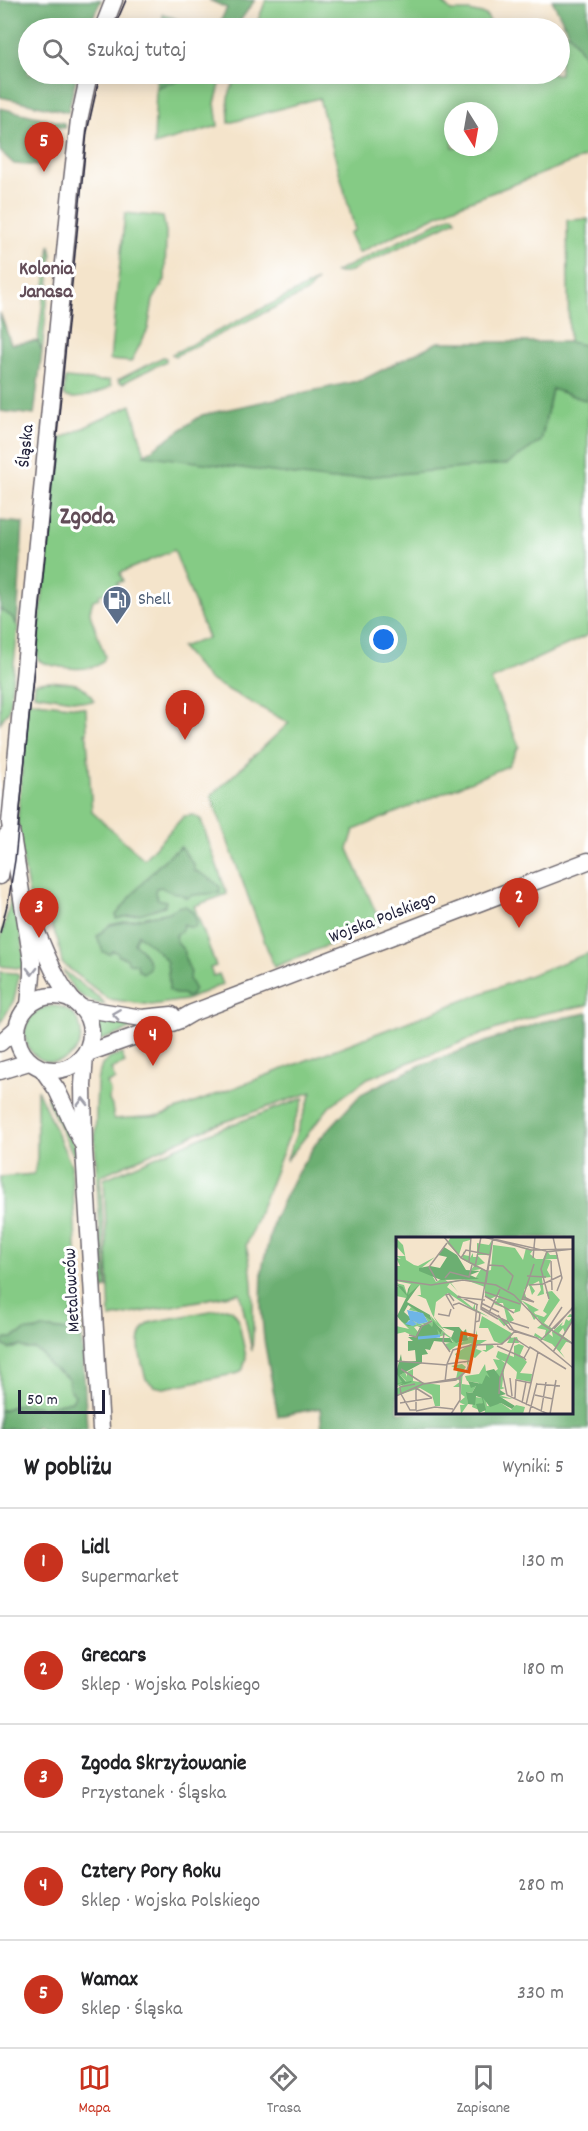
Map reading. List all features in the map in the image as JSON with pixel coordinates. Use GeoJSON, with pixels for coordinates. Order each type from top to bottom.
{"type":"FeatureCollection","features":[{"type":"Feature","properties":{"kind":"street"},"geometry":{"type":"LineString","coordinates":[[107,18],[114,0]]}},
{"type":"Feature","properties":{"kind":"street","name":"Śląska"},"geometry":{"type":"LineString","coordinates":[[28,1005],[32,961],[10,823],[71,190],[79,120],[87,84]]}},
{"type":"Feature","properties":{"kind":"street"},"geometry":{"type":"LineString","coordinates":[[0,876],[10,823]]}},
{"type":"Feature","properties":{"kind":"street","name":"Wojska Polskiego"},"geometry":{"type":"LineString","coordinates":[[85,1054],[180,1020],[192,1012],[588,861]]}},
{"type":"Feature","properties":{"kind":"street","name":"Śląska"},"geometry":{"type":"LineString","coordinates":[[22,895],[54,972],[62,987],[76,1004]]}},
{"type":"Feature","properties":{"kind":"street"},"geometry":{"type":"LineString","coordinates":[[0,1043],[16,1028],[28,1005],[54,995],[76,1004],[88,1018],[91,1030],[90,1043],[85,1054],[67,1069],[55,1071],[36,1066],[0,1071]]}},
{"type":"Feature","properties":{"kind":"street","name":"Wojska Polskiego"},"geometry":{"type":"LineString","coordinates":[[76,1004],[142,1018],[192,1012]]}},
{"type":"Feature","properties":{"kind":"street"},"geometry":{"type":"LineString","coordinates":[[16,1028],[18,1044],[57,1090],[84,1149]]}},
{"type":"Feature","properties":{"kind":"street","name":"Metalowców"},"geometry":{"type":"LineString","coordinates":[[85,1054],[84,1149],[101,1429]]}},
{"type":"Feature","properties":{"kind":"green space"},"geometry":{"type":"Polygon","coordinates":[[[0,0],[101,0],[93,18],[18,18],[18,84],[75,84],[68,112],[0,97],[0,0]]]}},
{"type":"Feature","properties":{"kind":"green space"},"geometry":{"type":"Polygon","coordinates":[[[209,0],[255,0],[242,18],[222,18],[227,8],[209,0]]]}},
{"type":"Feature","properties":{"kind":"green space"},"geometry":{"type":"Polygon","coordinates":[[[266,0],[440,0],[451,11],[469,11],[486,15],[488,18],[259,18],[266,0]]]}},
{"type":"Feature","properties":{"kind":"green space"},"geometry":{"type":"Polygon","coordinates":[[[552,0],[588,0],[588,62],[570,35],[570,18],[561,18],[552,0]]]}},
{"type":"Feature","properties":{"kind":"green space"},"geometry":{"type":"Polygon","coordinates":[[[570,35],[588,62],[588,156],[452,208],[358,253],[349,233],[355,230],[319,98],[229,123],[228,98],[233,84],[570,84],[570,35]]]}},
{"type":"Feature","properties":{"kind":"green space"},"geometry":{"type":"Polygon","coordinates":[[[156,84],[169,84],[156,88],[156,84]]]}},
{"type":"Feature","properties":{"kind":"green space"},"geometry":{"type":"Polygon","coordinates":[[[168,84],[220,84],[215,103],[218,126],[154,145],[156,88],[168,84]]]}},
{"type":"Feature","properties":{"kind":"green space"},"geometry":{"type":"Polygon","coordinates":[[[0,108],[64,123],[65,128],[32,123],[32,131],[46,144],[40,166],[14,164],[0,151],[0,108]]]}},
{"type":"Feature","properties":{"kind":"green space"},"geometry":{"type":"Polygon","coordinates":[[[125,213],[163,217],[166,232],[165,280],[153,300],[148,329],[131,362],[110,360],[125,213]]]}},
{"type":"Feature","properties":{"kind":"green space"},"geometry":{"type":"Polygon","coordinates":[[[453,215],[456,220],[346,273],[334,273],[453,215]]]}},
{"type":"Feature","properties":{"kind":"green space"},"geometry":{"type":"Polygon","coordinates":[[[588,219],[588,346],[569,342],[567,220],[588,219]]]}},
{"type":"Feature","properties":{"kind":"green space"},"geometry":{"type":"Polygon","coordinates":[[[50,245],[52,255],[42,351],[38,341],[50,245]]]}},
{"type":"Feature","properties":{"kind":"green space"},"geometry":{"type":"Polygon","coordinates":[[[317,281],[307,292],[175,356],[172,354],[317,281]]]}},
{"type":"Feature","properties":{"kind":"green space"},"geometry":{"type":"Polygon","coordinates":[[[0,313],[11,344],[38,341],[42,351],[34,415],[0,411],[0,313]]]}},
{"type":"Feature","properties":{"kind":"green space"},"geometry":{"type":"Polygon","coordinates":[[[438,342],[569,342],[588,346],[588,401],[552,389],[541,441],[507,464],[332,480],[144,455],[202,415],[362,380],[438,342]]]}},
{"type":"Feature","properties":{"kind":"green space"},"geometry":{"type":"Polygon","coordinates":[[[163,357],[166,361],[123,383],[119,382],[118,380],[163,357]]]}},
{"type":"Feature","properties":{"kind":"green space"},"geometry":{"type":"Polygon","coordinates":[[[65,378],[109,380],[111,386],[88,396],[69,398],[64,396],[65,378]]]}},
{"type":"Feature","properties":{"kind":"green space"},"geometry":{"type":"Polygon","coordinates":[[[552,389],[588,401],[588,635],[491,680],[519,746],[508,766],[354,830],[348,849],[381,924],[274,967],[211,796],[289,723],[208,679],[181,647],[208,638],[174,550],[120,573],[123,581],[117,583],[120,591],[115,592],[114,590],[99,595],[99,598],[93,600],[90,611],[105,656],[102,662],[86,668],[64,668],[38,660],[37,649],[58,440],[131,405],[145,455],[541,441],[552,389]]]}},
{"type":"Feature","properties":{"kind":"green space"},"geometry":{"type":"Polygon","coordinates":[[[0,521],[23,523],[17,624],[12,617],[0,609],[0,521]]]}},
{"type":"Feature","properties":{"kind":"green space"},"geometry":{"type":"Polygon","coordinates":[[[0,609],[12,617],[18,627],[9,710],[0,723],[0,609]]]}},
{"type":"Feature","properties":{"kind":"green space"},"geometry":{"type":"Polygon","coordinates":[[[68,682],[80,686],[94,701],[86,702],[34,694],[35,683],[68,682]]]}},
{"type":"Feature","properties":{"kind":"green space"},"geometry":{"type":"Polygon","coordinates":[[[28,701],[86,708],[87,733],[85,733],[92,812],[144,859],[184,816],[194,815],[201,820],[227,894],[194,906],[216,966],[210,968],[213,976],[219,974],[223,984],[186,1000],[151,1005],[108,999],[62,963],[58,941],[45,911],[39,913],[29,895],[17,826],[28,701]]]}},
{"type":"Feature","properties":{"kind":"green space"},"geometry":{"type":"Polygon","coordinates":[[[181,847],[194,865],[194,870],[217,884],[220,887],[220,893],[193,895],[186,898],[161,887],[156,888],[155,893],[158,899],[166,901],[165,906],[116,919],[116,915],[146,878],[181,847]]]}},
{"type":"Feature","properties":{"kind":"green space"},"geometry":{"type":"Polygon","coordinates":[[[14,888],[26,969],[0,966],[0,941],[14,888]]]}},
{"type":"Feature","properties":{"kind":"green space"},"geometry":{"type":"Polygon","coordinates":[[[180,906],[186,906],[194,914],[197,923],[195,927],[184,924],[176,935],[177,942],[185,952],[191,973],[189,979],[195,990],[186,997],[169,990],[166,961],[138,934],[134,943],[141,949],[150,964],[148,970],[143,973],[138,970],[137,964],[129,963],[117,952],[113,951],[109,954],[103,952],[97,936],[110,925],[169,912],[180,906]]]}},
{"type":"Feature","properties":{"kind":"green space"},"geometry":{"type":"Polygon","coordinates":[[[588,953],[588,1005],[541,1014],[368,1078],[330,1106],[286,1161],[312,1092],[215,1125],[100,1176],[107,1288],[103,1289],[95,1143],[97,1081],[102,1065],[110,1058],[122,1054],[125,1063],[111,1069],[115,1080],[107,1083],[114,1119],[160,1116],[588,953]]]}},
{"type":"Feature","properties":{"kind":"green space"},"geometry":{"type":"Polygon","coordinates":[[[63,970],[102,1000],[105,1005],[90,1001],[79,994],[70,984],[63,970]]]}},
{"type":"Feature","properties":{"kind":"green space"},"geometry":{"type":"Polygon","coordinates":[[[0,972],[16,973],[19,976],[14,1000],[0,1024],[0,972]]]}},
{"type":"Feature","properties":{"kind":"green space"},"geometry":{"type":"Polygon","coordinates":[[[53,1006],[64,1008],[73,1014],[79,1023],[81,1034],[79,1045],[73,1054],[64,1060],[53,1062],[42,1060],[33,1054],[27,1045],[25,1034],[27,1023],[33,1014],[42,1008],[53,1006]]]}},
{"type":"Feature","properties":{"kind":"green space"},"geometry":{"type":"Polygon","coordinates":[[[588,1013],[588,1429],[322,1429],[320,1408],[278,1416],[264,1340],[261,1306],[262,1269],[274,1219],[293,1180],[316,1143],[361,1094],[421,1065],[541,1022],[588,1013]]]}},
{"type":"Feature","properties":{"kind":"green space"},"geometry":{"type":"Polygon","coordinates":[[[95,1018],[136,1025],[98,1041],[95,1018]]]}},
{"type":"Feature","properties":{"kind":"green space"},"geometry":{"type":"Polygon","coordinates":[[[37,1089],[72,1167],[80,1302],[73,1308],[72,1324],[66,1331],[45,1329],[17,1335],[12,1338],[9,1349],[21,1346],[34,1349],[42,1354],[49,1365],[69,1379],[75,1395],[72,1401],[43,1407],[19,1404],[0,1411],[0,1177],[34,1174],[37,1159],[37,1089]]]}},
{"type":"Feature","properties":{"kind":"green space"},"geometry":{"type":"Polygon","coordinates":[[[51,1093],[77,1151],[77,1163],[47,1100],[48,1094],[51,1093]]]}},
{"type":"Feature","properties":{"kind":"green space"},"geometry":{"type":"Polygon","coordinates":[[[304,1098],[246,1246],[252,1283],[252,1351],[240,1293],[110,1318],[104,1179],[217,1130],[304,1098]]]}},
{"type":"Feature","properties":{"kind":"green space"},"geometry":{"type":"Polygon","coordinates":[[[80,1302],[87,1429],[44,1429],[36,1426],[33,1429],[0,1429],[0,1411],[19,1404],[43,1407],[72,1401],[75,1395],[69,1389],[69,1379],[49,1365],[42,1354],[34,1349],[21,1346],[9,1349],[1,1344],[6,1338],[12,1338],[27,1330],[35,1331],[42,1328],[66,1331],[72,1324],[69,1318],[73,1308],[80,1302]]]}},
{"type":"Feature","properties":{"kind":"green space"},"geometry":{"type":"Polygon","coordinates":[[[226,1308],[232,1310],[238,1318],[246,1357],[243,1369],[239,1373],[164,1388],[154,1386],[146,1379],[139,1348],[142,1333],[146,1327],[152,1322],[226,1308]]]}},
{"type":"Feature","properties":{"kind":"tram line"},"geometry":{"type":"LineString","coordinates":[[118,18],[126,0]]}},
{"type":"Feature","properties":{"kind":"tram line"},"geometry":{"type":"LineString","coordinates":[[0,933],[15,860],[87,132],[98,84]]}},
{"type":"Feature","properties":{"kind":"place","name":"Wamax"},"geometry":{"type":"Point","coordinates":[44,172]}},
{"type":"Feature","properties":{"kind":"place","name":"Shell"},"geometry":{"type":"Point","coordinates":[117,626]}},
{"type":"Feature","properties":{"kind":"place","name":"Lidl"},"geometry":{"type":"Point","coordinates":[185,740]}},
{"type":"Feature","properties":{"kind":"place","name":"Grecars"},"geometry":{"type":"Point","coordinates":[519,928]}},
{"type":"Feature","properties":{"kind":"place","name":"Zgoda Skrzyżowanie"},"geometry":{"type":"Point","coordinates":[39,938]}},
{"type":"Feature","properties":{"kind":"place","name":"Cztery Pory Roku"},"geometry":{"type":"Point","coordinates":[153,1066]}},
{"type":"Feature","properties":{"kind":"district","name":"Kolonia Janasa"},"geometry":{"type":"Point","coordinates":[46,282]}},
{"type":"Feature","properties":{"kind":"district","name":"Zgoda"},"geometry":{"type":"Point","coordinates":[87,518]}}]}
